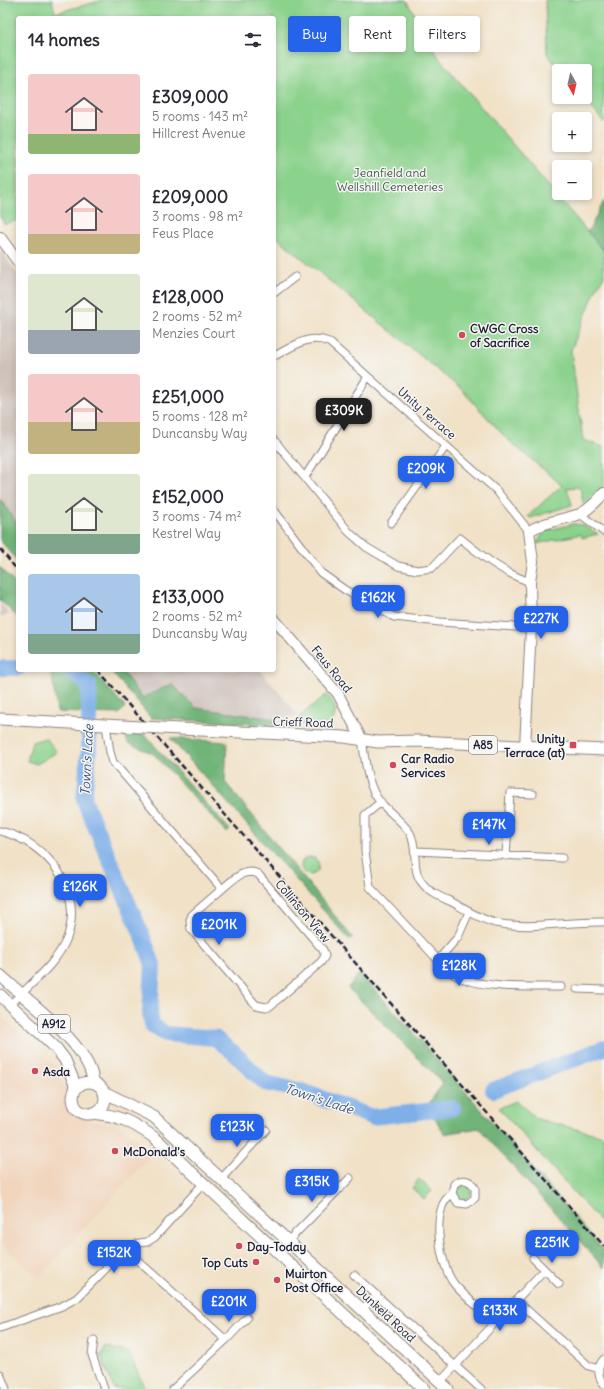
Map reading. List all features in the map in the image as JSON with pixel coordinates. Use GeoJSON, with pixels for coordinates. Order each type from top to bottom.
{"type":"FeatureCollection","features":[{"type":"Feature","properties":{"kind":"main road","name":"Crieff Road"},"geometry":{"type":"LineString","coordinates":[[0,720],[344,737],[362,740],[604,750]]}},
{"type":"Feature","properties":{"kind":"main road","name":"A912"},"geometry":{"type":"LineString","coordinates":[[0,975],[70,1038],[82,1053],[92,1074],[92,1082]]}},
{"type":"Feature","properties":{"kind":"main road","name":"A912"},"geometry":{"type":"LineString","coordinates":[[0,995],[56,1048],[65,1060],[76,1088],[73,1097],[76,1107],[82,1112],[114,1115],[132,1122],[155,1138],[203,1184],[241,1216],[424,1389]]}},
{"type":"Feature","properties":{"kind":"main road"},"geometry":{"type":"LineString","coordinates":[[76,1088],[84,1082],[92,1082],[104,1092],[105,1097],[102,1107],[93,1113]]}},
{"type":"Feature","properties":{"kind":"main road","name":"Dunkeld Road"},"geometry":{"type":"LineString","coordinates":[[104,1092],[154,1117],[444,1385]]}},
{"type":"Feature","properties":{"kind":"street"},"geometry":{"type":"LineString","coordinates":[[0,237],[16,259]]}},
{"type":"Feature","properties":{"kind":"street"},"geometry":{"type":"LineString","coordinates":[[276,291],[295,277]]}},
{"type":"Feature","properties":{"kind":"street","name":"Unity Terrace"},"geometry":{"type":"LineString","coordinates":[[276,355],[311,338],[320,338],[329,342],[367,378],[496,490],[529,531]]}},
{"type":"Feature","properties":{"kind":"street"},"geometry":{"type":"LineString","coordinates":[[304,477],[367,378]]}},
{"type":"Feature","properties":{"kind":"street"},"geometry":{"type":"LineString","coordinates":[[276,442],[349,532],[366,547],[398,566],[417,570],[432,568],[460,538],[493,564],[512,576],[530,582]]}},
{"type":"Feature","properties":{"kind":"street"},"geometry":{"type":"LineString","coordinates":[[391,523],[446,446]]}},
{"type":"Feature","properties":{"kind":"street"},"geometry":{"type":"LineString","coordinates":[[525,747],[531,628],[530,582],[533,562],[529,531],[538,525],[580,514],[604,493]]}},
{"type":"Feature","properties":{"kind":"street"},"geometry":{"type":"LineString","coordinates":[[276,513],[321,573],[345,590],[394,617],[451,623],[531,628]]}},
{"type":"Feature","properties":{"kind":"street"},"geometry":{"type":"LineString","coordinates":[[580,514],[604,532]]}},
{"type":"Feature","properties":{"kind":"street","name":"Feus Road"},"geometry":{"type":"LineString","coordinates":[[276,621],[338,694],[362,740]]}},
{"type":"Feature","properties":{"kind":"street"},"geometry":{"type":"LineString","coordinates":[[106,725],[113,762],[222,889]]}},
{"type":"Feature","properties":{"kind":"street"},"geometry":{"type":"LineString","coordinates":[[362,740],[369,782],[372,790],[410,834],[416,851],[418,876],[429,891],[469,912],[495,922],[534,926],[579,921],[604,922]]}},
{"type":"Feature","properties":{"kind":"street"},"geometry":{"type":"LineString","coordinates":[[506,856],[510,793],[533,794]]}},
{"type":"Feature","properties":{"kind":"street"},"geometry":{"type":"LineString","coordinates":[[381,802],[365,815],[365,850],[370,887],[438,960],[455,975],[474,982],[493,985],[561,987]]}},
{"type":"Feature","properties":{"kind":"street"},"geometry":{"type":"LineString","coordinates":[[0,831],[21,837],[40,849],[59,872],[69,897],[70,924],[66,938],[51,962],[10,1005]]}},
{"type":"Feature","properties":{"kind":"street"},"geometry":{"type":"LineString","coordinates":[[416,851],[562,858]]}},
{"type":"Feature","properties":{"kind":"street","name":"Collinson View"},"geometry":{"type":"LineString","coordinates":[[253,872],[258,874],[323,950],[325,956],[321,962],[270,1006],[266,1007],[256,1005],[191,929],[190,920],[192,915],[222,889],[242,873],[253,872]]}},
{"type":"Feature","properties":{"kind":"street"},"geometry":{"type":"LineString","coordinates":[[438,960],[458,937],[469,912]]}},
{"type":"Feature","properties":{"kind":"street"},"geometry":{"type":"LineString","coordinates":[[577,989],[604,990]]}},
{"type":"Feature","properties":{"kind":"street"},"geometry":{"type":"LineString","coordinates":[[221,1179],[266,1130]]}},
{"type":"Feature","properties":{"kind":"street"},"geometry":{"type":"LineString","coordinates":[[288,1241],[350,1178]]}},
{"type":"Feature","properties":{"kind":"street"},"geometry":{"type":"LineString","coordinates":[[0,1328],[62,1306],[77,1298],[125,1249],[139,1243],[147,1242],[155,1237],[203,1184]]}},
{"type":"Feature","properties":{"kind":"street"},"geometry":{"type":"LineString","coordinates":[[452,1194],[444,1200],[438,1216],[441,1244],[448,1272],[454,1285],[496,1323]]}},
{"type":"Feature","properties":{"kind":"street"},"geometry":{"type":"LineString","coordinates":[[125,1249],[226,1340]]}},
{"type":"Feature","properties":{"kind":"street"},"geometry":{"type":"LineString","coordinates":[[533,1258],[558,1284]]}},
{"type":"Feature","properties":{"kind":"street"},"geometry":{"type":"LineString","coordinates":[[444,1385],[455,1366],[544,1270]]}},
{"type":"Feature","properties":{"kind":"street","name":"Dunkeld Road"},"geometry":{"type":"LineString","coordinates":[[354,1275],[481,1389]]}},
{"type":"Feature","properties":{"kind":"street"},"geometry":{"type":"LineString","coordinates":[[362,1309],[376,1295]]}},
{"type":"Feature","properties":{"kind":"street"},"geometry":{"type":"LineString","coordinates":[[516,1300],[589,1366],[599,1369]]}},
{"type":"Feature","properties":{"kind":"street"},"geometry":{"type":"LineString","coordinates":[[173,1389],[226,1340],[247,1318]]}},
{"type":"Feature","properties":{"kind":"street"},"geometry":{"type":"LineString","coordinates":[[94,1340],[92,1355],[104,1389]]}},
{"type":"Feature","properties":{"kind":"street"},"geometry":{"type":"LineString","coordinates":[[604,1358],[599,1369],[599,1376],[604,1384]]}},
{"type":"Feature","properties":{"kind":"street"},"geometry":{"type":"LineString","coordinates":[[0,1374],[6,1389]]}},
{"type":"Feature","properties":{"kind":"shaded area"},"geometry":{"type":"Polygon","coordinates":[[[0,249],[16,272],[16,522],[0,499],[0,249]]]}},
{"type":"Feature","properties":{"kind":"shaded area"},"geometry":{"type":"Polygon","coordinates":[[[0,603],[10,614],[0,618],[0,603]]]}},
{"type":"Feature","properties":{"kind":"shaded area"},"geometry":{"type":"Polygon","coordinates":[[[122,672],[262,672],[299,716],[275,719],[196,708],[172,684],[142,698],[122,672]]]}},
{"type":"Feature","properties":{"kind":"shaded area"},"geometry":{"type":"Polygon","coordinates":[[[0,1015],[58,1069],[67,1100],[90,1121],[118,1124],[152,1154],[39,1278],[0,1242],[0,1015]]]}},
{"type":"Feature","properties":{"kind":"green space","name":"Jeanfield and Wellshill Cemeteries"},"geometry":{"type":"Polygon","coordinates":[[[0,0],[52,0],[55,13],[103,0],[407,0],[416,16],[414,16],[414,52],[436,52],[439,58],[552,190],[552,200],[560,200],[604,251],[604,277],[597,287],[571,350],[583,440],[604,447],[604,485],[585,504],[583,503],[580,487],[567,488],[572,505],[530,518],[528,516],[562,485],[507,439],[462,390],[276,237],[276,16],[16,16],[16,221],[5,224],[0,217],[0,0]]]}},
{"type":"Feature","properties":{"kind":"green space"},"geometry":{"type":"Polygon","coordinates":[[[545,0],[604,0],[604,123],[589,104],[592,104],[592,64],[555,64],[547,54],[545,0]]]}},
{"type":"Feature","properties":{"kind":"green space"},"geometry":{"type":"Polygon","coordinates":[[[604,201],[604,251],[588,232],[604,201]]]}},
{"type":"Feature","properties":{"kind":"green space"},"geometry":{"type":"Polygon","coordinates":[[[0,499],[16,522],[16,560],[0,540],[0,499]]]}},
{"type":"Feature","properties":{"kind":"green space"},"geometry":{"type":"Polygon","coordinates":[[[573,524],[583,525],[598,534],[582,538],[581,534],[536,544],[545,531],[573,524]]]}},
{"type":"Feature","properties":{"kind":"green space"},"geometry":{"type":"Polygon","coordinates":[[[0,567],[16,585],[16,616],[0,600],[0,567]]]}},
{"type":"Feature","properties":{"kind":"green space"},"geometry":{"type":"Polygon","coordinates":[[[47,672],[94,672],[125,707],[119,714],[57,712],[52,676],[47,672]]]}},
{"type":"Feature","properties":{"kind":"green space"},"geometry":{"type":"Polygon","coordinates":[[[112,672],[122,672],[142,698],[172,684],[196,708],[275,719],[274,725],[151,718],[112,672]]]}},
{"type":"Feature","properties":{"kind":"green space"},"geometry":{"type":"Polygon","coordinates":[[[326,695],[335,707],[335,714],[332,722],[320,728],[302,724],[299,717],[326,695]]]}},
{"type":"Feature","properties":{"kind":"green space"},"geometry":{"type":"Polygon","coordinates":[[[144,734],[230,830],[227,833],[154,754],[128,743],[125,735],[144,734]]]}},
{"type":"Feature","properties":{"kind":"green space"},"geometry":{"type":"Polygon","coordinates":[[[46,738],[57,752],[37,764],[27,761],[32,742],[46,738]]]}},
{"type":"Feature","properties":{"kind":"green space"},"geometry":{"type":"Polygon","coordinates":[[[170,738],[227,742],[225,782],[353,938],[349,939],[170,738]]]}},
{"type":"Feature","properties":{"kind":"green space"},"geometry":{"type":"Polygon","coordinates":[[[310,857],[316,860],[319,866],[316,872],[310,875],[304,872],[301,866],[304,860],[310,857]]]}},
{"type":"Feature","properties":{"kind":"green space"},"geometry":{"type":"Polygon","coordinates":[[[360,973],[604,1251],[604,1268],[479,1128],[444,1134],[428,1105],[443,1083],[348,988],[360,973]]]}},
{"type":"Feature","properties":{"kind":"green space"},"geometry":{"type":"Polygon","coordinates":[[[516,1101],[537,1119],[604,1136],[604,1226],[499,1108],[516,1101]]]}},
{"type":"Feature","properties":{"kind":"green space"},"geometry":{"type":"Polygon","coordinates":[[[419,1179],[432,1191],[424,1199],[412,1188],[419,1179]]]}},
{"type":"Feature","properties":{"kind":"green space"},"geometry":{"type":"Polygon","coordinates":[[[464,1185],[469,1187],[471,1192],[469,1197],[464,1199],[459,1197],[457,1192],[459,1187],[464,1185]]]}},
{"type":"Feature","properties":{"kind":"green space"},"geometry":{"type":"Polygon","coordinates":[[[106,1347],[129,1353],[145,1389],[114,1389],[101,1356],[106,1347]]]}},
{"type":"Feature","properties":{"kind":"waterway","name":"Town's Lade"},"geometry":{"type":"LineString","coordinates":[[0,668],[16,668]]}},
{"type":"Feature","properties":{"kind":"waterway","name":"Town's Lade"},"geometry":{"type":"LineString","coordinates":[[71,672],[89,685],[89,750],[84,800],[144,940],[153,965],[150,1013],[152,1025],[166,1034],[215,1038],[234,1053],[265,1083],[302,1091],[372,1117],[453,1108]]}},
{"type":"Feature","properties":{"kind":"waterway","name":"Town's Lade"},"geometry":{"type":"LineString","coordinates":[[493,1090],[604,1048]]}},
{"type":"Feature","properties":{"kind":"railway"},"geometry":{"type":"LineString","coordinates":[[0,549],[16,569]]}},
{"type":"Feature","properties":{"kind":"railway"},"geometry":{"type":"LineString","coordinates":[[100,672],[604,1246]]}},
{"type":"Feature","properties":{"kind":"place","name":"CWGC Cross of Sacrifice"},"geometry":{"type":"Point","coordinates":[462,335]}},
{"type":"Feature","properties":{"kind":"place","name":"Unity Terrace (at)"},"geometry":{"type":"Point","coordinates":[573,745]}},
{"type":"Feature","properties":{"kind":"place","name":"Car Radio Services"},"geometry":{"type":"Point","coordinates":[393,765]}},
{"type":"Feature","properties":{"kind":"place","name":"Asda"},"geometry":{"type":"Point","coordinates":[35,1071]}},
{"type":"Feature","properties":{"kind":"place","name":"McDonald's"},"geometry":{"type":"Point","coordinates":[115,1151]}},
{"type":"Feature","properties":{"kind":"place","name":"Day-Today"},"geometry":{"type":"Point","coordinates":[239,1246]}},
{"type":"Feature","properties":{"kind":"place","name":"Top Cuts"},"geometry":{"type":"Point","coordinates":[256,1262]}},
{"type":"Feature","properties":{"kind":"place","name":"Muirton Post Office"},"geometry":{"type":"Point","coordinates":[277,1280]}}]}
